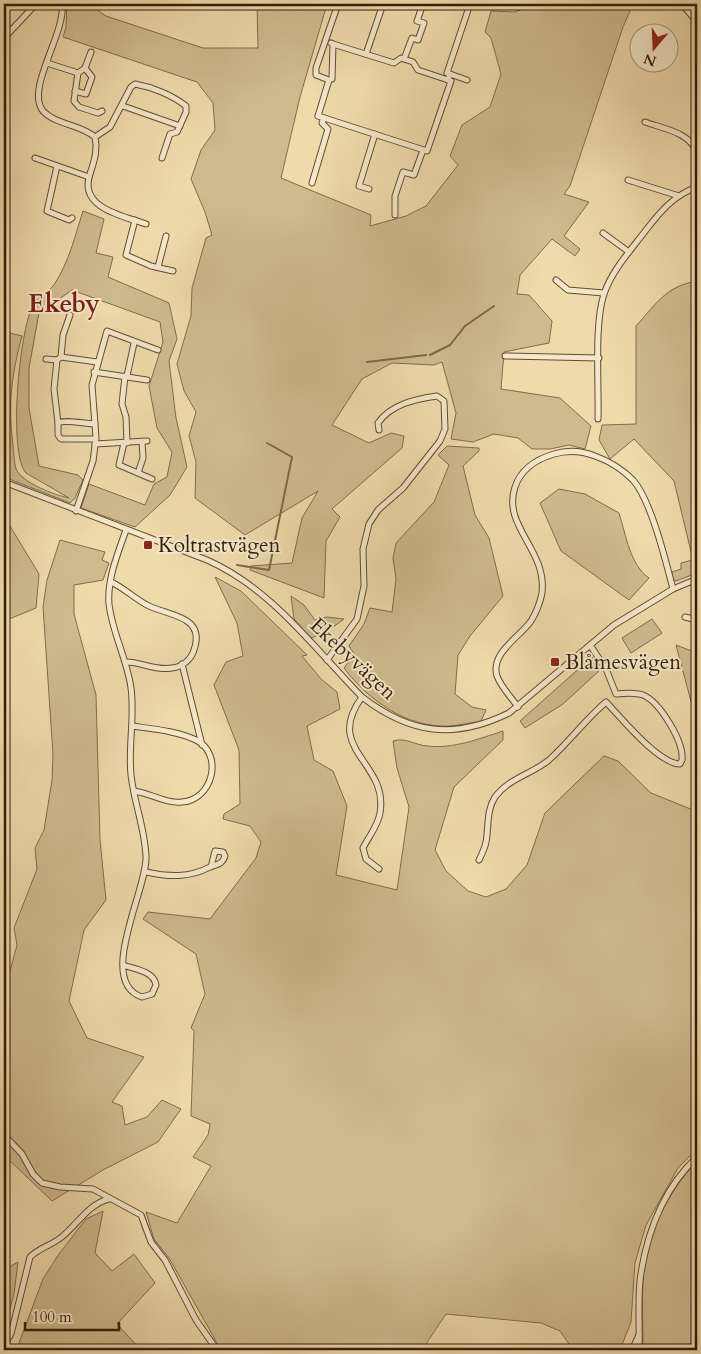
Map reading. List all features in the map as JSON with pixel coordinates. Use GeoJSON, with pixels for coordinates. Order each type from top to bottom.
{"type":"FeatureCollection","features":[{"type":"Feature","properties":{"kind":"street"},"geometry":{"type":"LineString","coordinates":[[4,38],[36,4]]}},
{"type":"Feature","properties":{"kind":"street"},"geometry":{"type":"LineString","coordinates":[[62,4],[61,24],[38,90],[39,103],[50,117],[81,128],[95,136]]}},
{"type":"Feature","properties":{"kind":"street"},"geometry":{"type":"LineString","coordinates":[[209,4],[226,4]]}},
{"type":"Feature","properties":{"kind":"street"},"geometry":{"type":"LineString","coordinates":[[331,79],[316,75],[316,68],[338,4]]}},
{"type":"Feature","properties":{"kind":"street"},"geometry":{"type":"LineString","coordinates":[[366,54],[383,4]]}},
{"type":"Feature","properties":{"kind":"street"},"geometry":{"type":"LineString","coordinates":[[404,60],[412,38],[418,40],[424,23],[417,21],[422,4]]}},
{"type":"Feature","properties":{"kind":"street"},"geometry":{"type":"LineString","coordinates":[[333,44],[331,79],[318,116],[427,151],[451,81],[447,73],[468,10],[465,4]]}},
{"type":"Feature","properties":{"kind":"street"},"geometry":{"type":"LineString","coordinates":[[682,4],[697,22]]}},
{"type":"Feature","properties":{"kind":"street"},"geometry":{"type":"LineString","coordinates":[[325,41],[394,64],[399,59],[404,60],[413,62],[418,70],[467,80]]}},
{"type":"Feature","properties":{"kind":"street"},"geometry":{"type":"LineString","coordinates":[[91,52],[85,68],[78,73],[74,101],[77,105],[98,113],[102,111]]}},
{"type":"Feature","properties":{"kind":"street"},"geometry":{"type":"LineString","coordinates":[[47,62],[78,73]]}},
{"type":"Feature","properties":{"kind":"street"},"geometry":{"type":"LineString","coordinates":[[75,91],[86,94],[92,77],[85,68]]}},
{"type":"Feature","properties":{"kind":"street"},"geometry":{"type":"LineString","coordinates":[[95,136],[110,127],[135,84],[168,95],[186,106],[180,126],[177,132],[170,134],[162,158]]}},
{"type":"Feature","properties":{"kind":"street"},"geometry":{"type":"LineString","coordinates":[[123,106],[180,126]]}},
{"type":"Feature","properties":{"kind":"street"},"geometry":{"type":"LineString","coordinates":[[312,183],[328,129],[322,123],[324,118]]}},
{"type":"Feature","properties":{"kind":"street"},"geometry":{"type":"LineString","coordinates":[[645,122],[685,136],[694,145],[697,153]]}},
{"type":"Feature","properties":{"kind":"street"},"geometry":{"type":"LineString","coordinates":[[369,189],[359,186],[375,134]]}},
{"type":"Feature","properties":{"kind":"street"},"geometry":{"type":"LineString","coordinates":[[95,136],[97,151],[89,177],[88,190],[92,199],[100,207],[146,224]]}},
{"type":"Feature","properties":{"kind":"street"},"geometry":{"type":"LineString","coordinates":[[395,215],[394,196],[403,172],[414,175],[423,150]]}},
{"type":"Feature","properties":{"kind":"street"},"geometry":{"type":"LineString","coordinates":[[35,158],[89,177]]}},
{"type":"Feature","properties":{"kind":"street"},"geometry":{"type":"LineString","coordinates":[[57,166],[47,211],[69,220],[72,218]]}},
{"type":"Feature","properties":{"kind":"street"},"geometry":{"type":"LineString","coordinates":[[628,180],[679,196]]}},
{"type":"Feature","properties":{"kind":"street"},"geometry":{"type":"LineString","coordinates":[[598,419],[599,324],[604,293],[629,252],[667,205],[679,196],[697,187]]}},
{"type":"Feature","properties":{"kind":"street"},"geometry":{"type":"LineString","coordinates":[[135,220],[126,255],[129,258],[173,271]]}},
{"type":"Feature","properties":{"kind":"street"},"geometry":{"type":"LineString","coordinates":[[603,233],[629,252]]}},
{"type":"Feature","properties":{"kind":"street"},"geometry":{"type":"LineString","coordinates":[[158,267],[166,236]]}},
{"type":"Feature","properties":{"kind":"street"},"geometry":{"type":"LineString","coordinates":[[556,280],[568,290],[604,293]]}},
{"type":"Feature","properties":{"kind":"street"},"geometry":{"type":"LineString","coordinates":[[70,315],[60,348],[54,389],[58,435],[62,439],[95,442],[144,442],[143,458],[138,473]]}},
{"type":"Feature","properties":{"kind":"street"},"geometry":{"type":"LineString","coordinates":[[76,511],[91,467],[95,442],[92,400],[94,372],[107,331],[158,350]]}},
{"type":"Feature","properties":{"kind":"street"},"geometry":{"type":"LineString","coordinates":[[134,342],[122,404],[126,417],[125,443],[119,465],[152,479]]}},
{"type":"Feature","properties":{"kind":"street"},"geometry":{"type":"LineString","coordinates":[[505,356],[599,358]]}},
{"type":"Feature","properties":{"kind":"street"},"geometry":{"type":"LineString","coordinates":[[46,358],[97,362]]}},
{"type":"Feature","properties":{"kind":"street"},"geometry":{"type":"LineString","coordinates":[[94,372],[147,380]]}},
{"type":"Feature","properties":{"kind":"street"},"geometry":{"type":"LineString","coordinates":[[327,660],[357,619],[364,586],[363,549],[369,524],[378,510],[403,488],[440,441],[445,429],[444,401],[437,396],[407,403],[387,413],[378,424],[379,430]]}},
{"type":"Feature","properties":{"kind":"street"},"geometry":{"type":"LineString","coordinates":[[58,423],[67,421],[78,424],[95,424]]}},
{"type":"Feature","properties":{"kind":"street"},"geometry":{"type":"LineString","coordinates":[[518,707],[499,680],[496,669],[501,654],[531,621],[537,610],[542,593],[540,564],[516,521],[512,503],[517,482],[532,464],[558,453],[580,452],[604,460],[624,472],[634,481],[644,499],[674,589]]}},
{"type":"Feature","properties":{"kind":"street","name":"Ekebyvägen"},"geometry":{"type":"LineString","coordinates":[[4,482],[207,560],[234,574],[269,600],[362,697],[391,717],[408,724],[436,730],[469,728],[490,723],[518,707],[614,625],[674,589],[697,579]]}},
{"type":"Feature","properties":{"kind":"street"},"geometry":{"type":"LineString","coordinates":[[123,966],[147,973],[154,978],[156,984],[152,994],[146,997],[137,995],[128,984],[123,966],[124,944],[146,872],[145,833],[130,768],[132,697],[126,662],[109,604],[111,582],[126,530]]}},
{"type":"Feature","properties":{"kind":"street"},"geometry":{"type":"LineString","coordinates":[[111,582],[144,603],[184,619],[193,625],[197,636],[193,654],[182,664],[160,669],[126,662]]}},
{"type":"Feature","properties":{"kind":"street"},"geometry":{"type":"LineString","coordinates":[[590,645],[606,669],[616,694]]}},
{"type":"Feature","properties":{"kind":"street"},"geometry":{"type":"LineString","coordinates":[[134,791],[177,802],[195,798],[205,792],[211,781],[210,758],[202,745],[182,664]]}},
{"type":"Feature","properties":{"kind":"street"},"geometry":{"type":"LineString","coordinates":[[479,860],[486,842],[489,812],[495,798],[512,782],[549,760],[586,719],[606,702],[616,694],[636,693],[653,701],[667,718],[677,739],[682,755],[680,764],[668,762],[659,757],[606,702]]}},
{"type":"Feature","properties":{"kind":"street"},"geometry":{"type":"LineString","coordinates":[[362,697],[351,715],[349,731],[355,750],[369,768],[380,792],[380,814],[375,828],[363,848],[366,859],[379,869]]}},
{"type":"Feature","properties":{"kind":"street"},"geometry":{"type":"LineString","coordinates":[[132,726],[172,732],[196,740],[202,745]]}},
{"type":"Feature","properties":{"kind":"street"},"geometry":{"type":"LineString","coordinates":[[146,872],[185,876],[199,873],[211,867]]}},
{"type":"Feature","properties":{"kind":"street"},"geometry":{"type":"LineString","coordinates":[[4,1135],[22,1154],[39,1181],[60,1186],[93,1189],[141,1215],[151,1242],[165,1260],[196,1320],[217,1350]]}},
{"type":"Feature","properties":{"kind":"street"},"geometry":{"type":"LineString","coordinates":[[640,1350],[640,1274],[652,1226],[682,1172],[697,1157]]}},
{"type":"Feature","properties":{"kind":"street"},"geometry":{"type":"LineString","coordinates":[[4,1345],[11,1334],[30,1257],[38,1249],[62,1237],[97,1202],[109,1199]]}},
{"type":"Feature","properties":{"kind":"street"},"geometry":{"type":"LineString","coordinates":[[632,1350],[640,1332]]}},
{"type":"Feature","properties":{"kind":"shaded area"},"geometry":{"type":"Polygon","coordinates":[[[67,4],[89,4],[106,16],[203,48],[258,48],[257,4],[327,4],[300,97],[281,178],[371,215],[370,226],[406,216],[426,206],[458,165],[450,156],[462,125],[490,107],[501,74],[491,38],[485,32],[491,11],[515,12],[523,9],[525,4],[633,4],[623,27],[570,186],[564,194],[589,202],[564,236],[580,249],[575,256],[552,239],[520,275],[517,294],[529,295],[552,321],[549,343],[504,352],[501,389],[560,398],[591,426],[585,449],[569,445],[550,449],[532,449],[518,438],[494,434],[473,442],[451,439],[456,413],[442,362],[434,365],[392,363],[362,379],[332,425],[369,443],[391,433],[404,436],[402,448],[332,509],[340,517],[326,541],[324,598],[250,570],[251,566],[292,563],[302,518],[318,491],[245,535],[195,498],[196,462],[189,436],[196,412],[184,391],[177,364],[191,316],[192,288],[206,238],[212,235],[205,212],[191,179],[201,150],[215,130],[213,103],[197,82],[63,37],[66,27],[67,4]]]}},
{"type":"Feature","properties":{"kind":"shaded area"},"geometry":{"type":"Polygon","coordinates":[[[83,211],[104,219],[96,253],[113,257],[108,277],[169,303],[177,339],[169,361],[176,418],[187,467],[170,495],[135,527],[81,508],[89,484],[145,505],[154,484],[167,477],[172,452],[157,428],[149,386],[163,342],[160,322],[72,290],[39,313],[29,368],[29,408],[39,466],[78,475],[83,480],[75,498],[70,503],[4,477],[4,336],[10,333],[22,336],[15,365],[11,403],[16,469],[19,474],[32,484],[69,498],[26,473],[21,461],[18,442],[18,391],[23,340],[28,319],[35,303],[54,285],[64,267],[83,211]]]}},
{"type":"Feature","properties":{"kind":"shaded area"},"geometry":{"type":"Polygon","coordinates":[[[697,281],[697,573],[676,581],[673,579],[672,572],[681,569],[681,563],[693,560],[674,481],[634,439],[610,459],[599,440],[602,425],[636,424],[636,326],[662,297],[677,287],[697,281]]]}},
{"type":"Feature","properties":{"kind":"shaded area"},"geometry":{"type":"Polygon","coordinates":[[[447,446],[479,448],[479,451],[463,466],[475,515],[489,538],[503,596],[470,636],[458,655],[455,694],[472,707],[486,710],[481,721],[450,726],[419,722],[390,710],[365,691],[344,668],[354,654],[349,646],[364,624],[370,608],[392,612],[396,579],[393,558],[396,543],[434,502],[449,465],[438,455],[447,446]]]}},
{"type":"Feature","properties":{"kind":"shaded area"},"geometry":{"type":"Polygon","coordinates":[[[559,489],[585,494],[619,513],[633,558],[649,578],[629,600],[561,551],[540,503],[559,489]]]}},
{"type":"Feature","properties":{"kind":"shaded area"},"geometry":{"type":"Polygon","coordinates":[[[4,516],[39,574],[36,608],[4,621],[4,516]]]}},
{"type":"Feature","properties":{"kind":"shaded area"},"geometry":{"type":"Polygon","coordinates":[[[60,540],[105,552],[102,560],[109,563],[103,580],[74,585],[74,614],[96,695],[100,840],[106,900],[84,930],[69,1001],[87,1038],[144,1057],[112,1102],[122,1106],[125,1125],[147,1117],[162,1100],[181,1109],[158,1142],[103,1170],[52,1201],[4,1155],[4,979],[10,971],[17,945],[14,928],[37,869],[35,848],[44,830],[52,780],[53,754],[43,607],[47,580],[60,540]]]}},
{"type":"Feature","properties":{"kind":"shaded area"},"geometry":{"type":"Polygon","coordinates":[[[215,577],[241,591],[307,655],[302,656],[321,679],[337,692],[340,709],[307,726],[314,760],[333,771],[347,806],[336,875],[397,890],[409,807],[397,768],[393,741],[397,740],[437,747],[466,743],[503,731],[503,740],[454,787],[435,850],[446,871],[468,891],[486,897],[506,889],[527,865],[545,813],[604,756],[618,761],[651,793],[693,810],[697,806],[697,1149],[678,1168],[646,1225],[635,1263],[631,1322],[620,1350],[573,1350],[560,1331],[541,1323],[446,1314],[422,1350],[221,1350],[169,1258],[154,1239],[146,1212],[177,1223],[211,1166],[193,1157],[208,1135],[210,1124],[191,1116],[194,1031],[191,1028],[205,994],[196,954],[143,919],[148,912],[210,919],[256,858],[261,842],[250,826],[223,819],[224,814],[240,804],[239,750],[214,685],[226,662],[243,656],[237,623],[215,577]]]}},
{"type":"Feature","properties":{"kind":"shaded area"},"geometry":{"type":"Polygon","coordinates":[[[291,596],[304,605],[315,620],[327,617],[344,619],[325,633],[311,638],[294,619],[291,596]]]}},
{"type":"Feature","properties":{"kind":"shaded area"},"geometry":{"type":"Polygon","coordinates":[[[652,619],[662,633],[631,653],[622,638],[652,619]]]}},
{"type":"Feature","properties":{"kind":"shaded area"},"geometry":{"type":"Polygon","coordinates":[[[676,645],[697,653],[697,718],[693,709],[676,645]]]}},
{"type":"Feature","properties":{"kind":"shaded area"},"geometry":{"type":"Polygon","coordinates":[[[592,657],[600,670],[563,704],[525,728],[520,721],[592,657]]]}},
{"type":"Feature","properties":{"kind":"shaded area"},"geometry":{"type":"Polygon","coordinates":[[[697,1162],[697,1350],[643,1350],[643,1277],[649,1246],[660,1215],[668,1200],[686,1173],[697,1162]]]}},
{"type":"Feature","properties":{"kind":"shaded area"},"geometry":{"type":"Polygon","coordinates":[[[103,1211],[95,1253],[112,1271],[134,1254],[155,1283],[117,1324],[141,1350],[21,1350],[19,1343],[43,1279],[59,1254],[86,1219],[103,1211]]]}},
{"type":"Feature","properties":{"kind":"shaded area"},"geometry":{"type":"Polygon","coordinates":[[[18,1262],[14,1294],[4,1329],[4,1270],[18,1262]]]}},
{"type":"Feature","properties":{"kind":"waterway"},"geometry":{"type":"LineString","coordinates":[[430,355],[450,345],[465,326],[494,306]]}},
{"type":"Feature","properties":{"kind":"waterway"},"geometry":{"type":"LineString","coordinates":[[367,362],[426,355]]}},
{"type":"Feature","properties":{"kind":"waterway"},"geometry":{"type":"LineString","coordinates":[[237,565],[269,570],[292,457],[267,443]]}},
{"type":"Feature","properties":{"kind":"place","name":"Koltrastvägen"},"geometry":{"type":"Point","coordinates":[148,545]}},
{"type":"Feature","properties":{"kind":"place","name":"Blåmesvägen"},"geometry":{"type":"Point","coordinates":[555,662]}},
{"type":"Feature","properties":{"kind":"district","name":"Ekeby"},"geometry":{"type":"Point","coordinates":[64,303]}}]}
